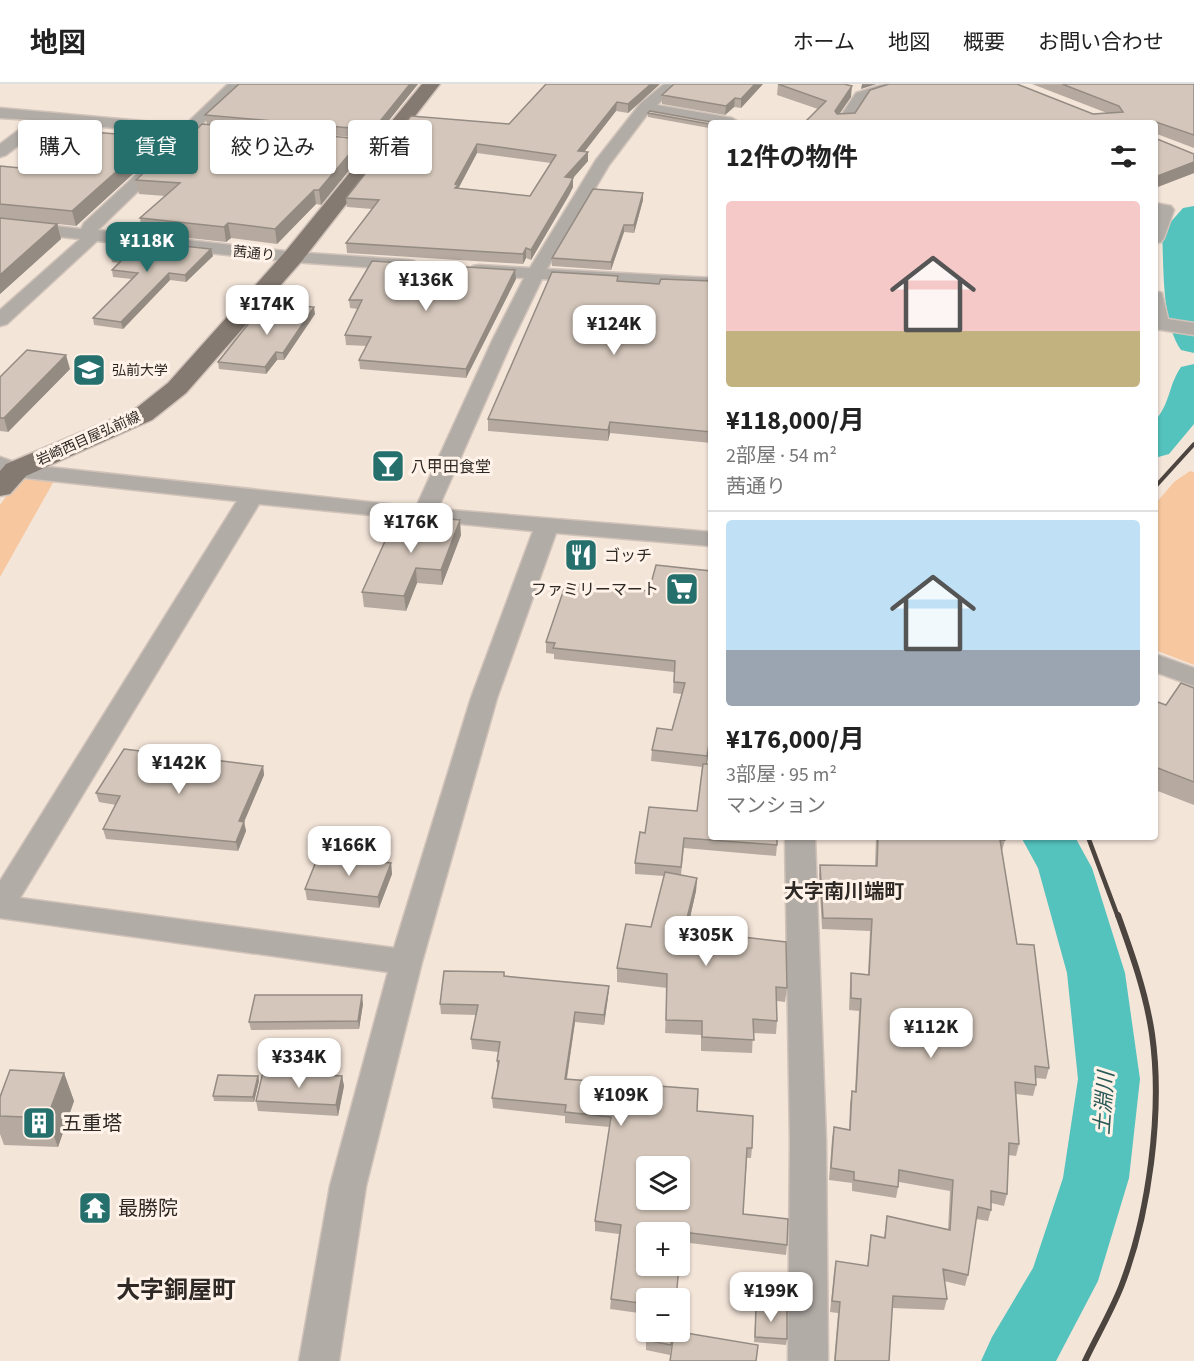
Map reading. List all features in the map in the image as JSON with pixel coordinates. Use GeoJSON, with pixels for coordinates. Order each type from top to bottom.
{"type":"FeatureCollection","features":[{"type":"Feature","properties":{"kind":"main road","name":"岩崎西目屋弘前線"},"geometry":{"type":"LineString","coordinates":[[402,120],[431,84]]}},
{"type":"Feature","properties":{"kind":"main road","name":"岩崎西目屋弘前線"},"geometry":{"type":"LineString","coordinates":[[4,475],[121,425],[160,403],[185,379],[293,257],[359,174]]}},
{"type":"Feature","properties":{"kind":"street"},"geometry":{"type":"LineString","coordinates":[[198,120],[236,84]]}},
{"type":"Feature","properties":{"kind":"street"},"geometry":{"type":"LineString","coordinates":[[424,515],[536,273],[579,197],[645,107],[673,84]]}},
{"type":"Feature","properties":{"kind":"street"},"geometry":{"type":"LineString","coordinates":[[846,120],[861,96],[896,85]]}},
{"type":"Feature","properties":{"kind":"street"},"geometry":{"type":"LineString","coordinates":[[645,107],[716,120]]}},
{"type":"Feature","properties":{"kind":"street"},"geometry":{"type":"LineString","coordinates":[[0,113],[114,123]]}},
{"type":"Feature","properties":{"kind":"street"},"geometry":{"type":"LineString","coordinates":[[0,152],[46,117]]}},
{"type":"Feature","properties":{"kind":"street"},"geometry":{"type":"LineString","coordinates":[[0,320],[88,242],[90,227],[146,174]]}},
{"type":"Feature","properties":{"kind":"street"},"geometry":{"type":"LineString","coordinates":[[1158,209],[1165,210],[1158,230]]}},
{"type":"Feature","properties":{"kind":"street","name":"茜通り"},"geometry":{"type":"LineString","coordinates":[[0,225],[293,257],[421,266]]}},
{"type":"Feature","properties":{"kind":"street"},"geometry":{"type":"LineString","coordinates":[[456,268],[708,284]]}},
{"type":"Feature","properties":{"kind":"street"},"geometry":{"type":"LineString","coordinates":[[1161,324],[1194,329]]}},
{"type":"Feature","properties":{"kind":"street"},"geometry":{"type":"LineString","coordinates":[[4,475],[252,496],[424,515],[708,539]]}},
{"type":"Feature","properties":{"kind":"street"},"geometry":{"type":"LineString","coordinates":[[252,496],[0,907],[406,962]]}},
{"type":"Feature","properties":{"kind":"street"},"geometry":{"type":"LineString","coordinates":[[319,1361],[348,1186],[406,962],[484,698],[547,525]]}},
{"type":"Feature","properties":{"kind":"street"},"geometry":{"type":"LineString","coordinates":[[1158,663],[1194,678]]}},
{"type":"Feature","properties":{"kind":"street"},"geometry":{"type":"LineString","coordinates":[[800,840],[808,1141],[808,1361]]}},
{"type":"Feature","properties":{"kind":"shaded area"},"geometry":{"type":"Polygon","coordinates":[[[1190,471],[1194,472],[1194,665],[1158,651],[1158,501],[1174,482],[1190,471]]]}},
{"type":"Feature","properties":{"kind":"shaded area"},"geometry":{"type":"Polygon","coordinates":[[[22,479],[54,481],[0,577],[0,505],[22,479]]]}},
{"type":"Feature","properties":{"kind":"building"},"geometry":{"type":"Polygon","coordinates":[[[239,84],[410,84],[381,120],[348,120],[348,128],[336,127],[336,120],[261,120],[205,115],[239,84]]]}},
{"type":"Feature","properties":{"kind":"building"},"geometry":{"type":"Polygon","coordinates":[[[546,84],[651,84],[628,104],[617,102],[578,151],[588,152],[565,177],[573,178],[531,250],[526,248],[523,254],[346,243],[379,200],[346,198],[365,174],[432,174],[432,120],[408,120],[411,116],[509,124],[546,84]],[[477,144],[455,184],[458,185],[455,188],[530,196],[556,155],[477,144]]]}},
{"type":"Feature","properties":{"kind":"building"},"geometry":{"type":"Polygon","coordinates":[[[674,84],[755,84],[741,99],[735,98],[726,106],[662,95],[674,84]]]}},
{"type":"Feature","properties":{"kind":"building"},"geometry":{"type":"Polygon","coordinates":[[[778,84],[852,86],[835,111],[837,114],[855,113],[870,90],[889,84],[1017,84],[1093,114],[1123,112],[1119,106],[1062,84],[1194,84],[1194,135],[1158,123],[1158,120],[807,120],[826,101],[778,84]]]}},
{"type":"Feature","properties":{"kind":"building"},"geometry":{"type":"Polygon","coordinates":[[[650,111],[708,121],[708,124],[648,113],[650,111]]]}},
{"type":"Feature","properties":{"kind":"building"},"geometry":{"type":"Polygon","coordinates":[[[202,124],[210,125],[210,174],[332,174],[319,190],[314,190],[275,229],[228,223],[224,227],[140,218],[180,183],[136,180],[142,174],[198,174],[198,128],[202,124]]]}},
{"type":"Feature","properties":{"kind":"building"},"geometry":{"type":"Polygon","coordinates":[[[102,133],[114,134],[114,174],[72,211],[0,204],[0,166],[18,168],[18,174],[102,174],[102,133]]]}},
{"type":"Feature","properties":{"kind":"building"},"geometry":{"type":"Polygon","coordinates":[[[336,137],[348,138],[348,156],[336,170],[336,137]]]}},
{"type":"Feature","properties":{"kind":"building"},"geometry":{"type":"Polygon","coordinates":[[[1158,139],[1194,154],[1194,162],[1158,176],[1158,139]]]}},
{"type":"Feature","properties":{"kind":"building"},"geometry":{"type":"Polygon","coordinates":[[[593,189],[643,193],[634,225],[624,225],[611,262],[552,258],[593,189]]]}},
{"type":"Feature","properties":{"kind":"building"},"geometry":{"type":"Polygon","coordinates":[[[0,218],[57,224],[0,275],[0,218]]]}},
{"type":"Feature","properties":{"kind":"building"},"geometry":{"type":"Polygon","coordinates":[[[127,240],[211,249],[185,275],[169,273],[121,322],[93,318],[138,273],[112,270],[125,257],[110,255],[127,240]]]}},
{"type":"Feature","properties":{"kind":"building"},"geometry":{"type":"Polygon","coordinates":[[[372,261],[515,270],[466,369],[359,360],[371,337],[345,335],[362,300],[349,300],[372,261]]]}},
{"type":"Feature","properties":{"kind":"building"},"geometry":{"type":"Polygon","coordinates":[[[552,272],[618,276],[617,281],[659,284],[661,279],[708,281],[708,432],[610,422],[608,430],[488,419],[552,272]]]}},
{"type":"Feature","properties":{"kind":"building"},"geometry":{"type":"Polygon","coordinates":[[[273,303],[314,307],[283,353],[276,352],[265,367],[218,362],[249,323],[252,320],[258,321],[273,303]]]}},
{"type":"Feature","properties":{"kind":"building"},"geometry":{"type":"Polygon","coordinates":[[[27,350],[66,355],[4,418],[0,418],[0,377],[27,350]]]}},
{"type":"Feature","properties":{"kind":"building"},"geometry":{"type":"Polygon","coordinates":[[[417,516],[460,520],[441,570],[416,568],[404,596],[362,592],[391,528],[412,529],[417,516]]]}},
{"type":"Feature","properties":{"kind":"building"},"geometry":{"type":"Polygon","coordinates":[[[656,565],[708,571],[707,756],[652,750],[657,728],[672,730],[685,683],[674,682],[675,661],[553,648],[555,643],[546,642],[566,583],[649,591],[656,565]]]}},
{"type":"Feature","properties":{"kind":"building"},"geometry":{"type":"Polygon","coordinates":[[[1181,683],[1194,688],[1194,782],[1158,768],[1158,702],[1166,705],[1181,683]]]}},
{"type":"Feature","properties":{"kind":"building"},"geometry":{"type":"Polygon","coordinates":[[[124,749],[263,766],[239,821],[244,822],[236,842],[103,829],[120,796],[96,793],[124,749]]]}},
{"type":"Feature","properties":{"kind":"building"},"geometry":{"type":"Polygon","coordinates":[[[703,764],[708,764],[708,840],[684,838],[681,867],[635,863],[640,832],[645,833],[649,807],[697,811],[703,764]]]}},
{"type":"Feature","properties":{"kind":"building"},"geometry":{"type":"Polygon","coordinates":[[[711,840],[777,840],[777,845],[711,840]]]}},
{"type":"Feature","properties":{"kind":"building"},"geometry":{"type":"Polygon","coordinates":[[[878,840],[1000,840],[1017,944],[1034,945],[1049,1068],[1035,1066],[1036,1085],[1015,1082],[1019,1144],[1009,1143],[1007,1194],[991,1191],[991,1210],[978,1207],[968,1275],[943,1269],[947,1299],[893,1296],[889,1361],[835,1361],[840,1302],[832,1301],[836,1261],[868,1266],[871,1235],[885,1238],[887,1216],[950,1230],[953,1180],[899,1170],[898,1187],[854,1180],[854,1172],[831,1168],[834,1127],[850,1130],[852,1091],[856,1092],[861,999],[851,998],[851,973],[869,975],[872,919],[823,918],[820,865],[877,866],[878,840]]]}},
{"type":"Feature","properties":{"kind":"building"},"geometry":{"type":"Polygon","coordinates":[[[342,858],[391,863],[378,897],[305,889],[317,859],[341,862],[342,858]]]}},
{"type":"Feature","properties":{"kind":"building"},"geometry":{"type":"Polygon","coordinates":[[[665,872],[697,878],[684,930],[786,942],[787,988],[776,987],[777,1021],[753,1019],[754,1040],[702,1037],[702,1021],[666,1020],[667,974],[617,968],[626,924],[651,927],[665,872]]]}},
{"type":"Feature","properties":{"kind":"building"},"geometry":{"type":"Polygon","coordinates":[[[444,971],[504,972],[504,976],[609,986],[604,1015],[575,1012],[565,1079],[698,1089],[697,1111],[753,1116],[752,1148],[747,1148],[743,1214],[788,1219],[787,1245],[690,1233],[690,1222],[636,1222],[636,1276],[678,1276],[677,1288],[636,1288],[636,1303],[611,1299],[621,1225],[595,1221],[611,1117],[565,1112],[566,1105],[492,1098],[500,1042],[471,1039],[478,1005],[440,1004],[444,971]]]}},
{"type":"Feature","properties":{"kind":"building"},"geometry":{"type":"Polygon","coordinates":[[[255,995],[362,995],[358,1021],[249,1022],[255,995]]]}},
{"type":"Feature","properties":{"kind":"building"},"geometry":{"type":"Polygon","coordinates":[[[10,1070],[64,1073],[47,1118],[0,1116],[0,1097],[10,1070]]]}},
{"type":"Feature","properties":{"kind":"building"},"geometry":{"type":"Polygon","coordinates":[[[263,1072],[342,1076],[336,1105],[256,1101],[263,1072]]]}},
{"type":"Feature","properties":{"kind":"building"},"geometry":{"type":"Polygon","coordinates":[[[218,1075],[258,1076],[253,1097],[213,1096],[218,1075]]]}},
{"type":"Feature","properties":{"kind":"building"},"geometry":{"type":"Polygon","coordinates":[[[756,1306],[787,1308],[787,1339],[755,1337],[756,1306]]]}},
{"type":"Feature","properties":{"kind":"building"},"geometry":{"type":"Polygon","coordinates":[[[690,1334],[758,1345],[756,1361],[670,1361],[673,1342],[690,1342],[690,1334]]]}},
{"type":"Feature","properties":{"kind":"building"},"geometry":{"type":"Polygon","coordinates":[[[656,1342],[671,1342],[671,1345],[656,1342]]]}},
{"type":"Feature","properties":{"kind":"waterway","name":"土淵川"},"geometry":{"type":"LineString","coordinates":[[1194,215],[1178,232],[1184,305],[1194,342]]}},
{"type":"Feature","properties":{"kind":"waterway","name":"土淵川"},"geometry":{"type":"LineString","coordinates":[[1158,442],[1184,411],[1194,375]]}},
{"type":"Feature","properties":{"kind":"waterway","name":"土淵川"},"geometry":{"type":"LineString","coordinates":[[1017,1361],[1063,1281],[1096,1178],[1109,1079],[1096,973],[1065,868],[1050,840]]}},
{"type":"Feature","properties":{"kind":"railway"},"geometry":{"type":"LineString","coordinates":[[1158,484],[1194,444]]}},
{"type":"Feature","properties":{"kind":"railway"},"geometry":{"type":"LineString","coordinates":[[1089,840],[1118,917]]}},
{"type":"Feature","properties":{"kind":"railway"},"geometry":{"type":"LineString","coordinates":[[1085,1361],[1117,1296],[1131,1259],[1146,1196],[1154,1129],[1156,1096],[1152,1034],[1142,989],[1118,915]]}},
{"type":"Feature","properties":{"kind":"place","name":"弘前大学"},"geometry":{"type":"Point","coordinates":[89,370]}},
{"type":"Feature","properties":{"kind":"place","name":"八甲田食堂"},"geometry":{"type":"Point","coordinates":[388,466]}},
{"type":"Feature","properties":{"kind":"place","name":"ゴッチ"},"geometry":{"type":"Point","coordinates":[581,555]}},
{"type":"Feature","properties":{"kind":"place","name":"ファミリーマート"},"geometry":{"type":"Point","coordinates":[682,589]}},
{"type":"Feature","properties":{"kind":"place","name":"五重塔"},"geometry":{"type":"Point","coordinates":[39,1123]}},
{"type":"Feature","properties":{"kind":"place","name":"最勝院"},"geometry":{"type":"Point","coordinates":[95,1208]}},
{"type":"Feature","properties":{"kind":"district","name":"大字南川端町"},"geometry":{"type":"Point","coordinates":[844,891]}},
{"type":"Feature","properties":{"kind":"district","name":"大字銅屋町"},"geometry":{"type":"Point","coordinates":[176,1290]}}]}
